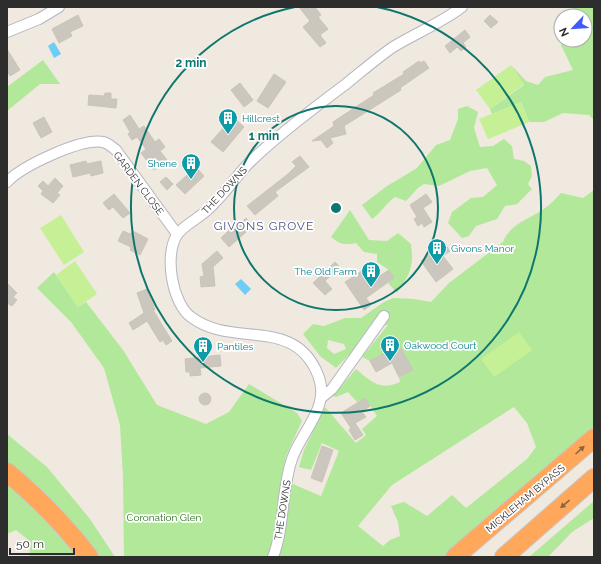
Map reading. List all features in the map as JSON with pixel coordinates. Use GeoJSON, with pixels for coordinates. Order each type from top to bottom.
{"type":"FeatureCollection","features":[{"type":"Feature","properties":{"kind":"highway","name":"MICKLEHAM BYPASS"},"geometry":{"type":"LineString","coordinates":[[455,557],[594,438]]}},
{"type":"Feature","properties":{"kind":"highway"},"geometry":{"type":"LineString","coordinates":[[7,472],[47,508],[68,530],[89,557]]}},
{"type":"Feature","properties":{"kind":"highway"},"geometry":{"type":"LineString","coordinates":[[504,557],[594,478]]}},
{"type":"Feature","properties":{"kind":"street"},"geometry":{"type":"LineString","coordinates":[[7,32],[39,19],[59,7]]}},
{"type":"Feature","properties":{"kind":"street","name":"THE DOWNS"},"geometry":{"type":"LineString","coordinates":[[177,234],[203,214],[232,184],[251,161],[326,99],[392,48],[445,20],[462,7]]}},
{"type":"Feature","properties":{"kind":"street","name":"GARDEN CLOSE"},"geometry":{"type":"LineString","coordinates":[[7,182],[58,152],[84,144],[102,142],[116,150],[177,234]]}},
{"type":"Feature","properties":{"kind":"street"},"geometry":{"type":"LineString","coordinates":[[177,234],[172,245],[170,259],[175,290],[181,307],[189,316],[202,324],[215,329],[276,337],[297,346],[306,354],[313,364],[321,386],[322,398]]}},
{"type":"Feature","properties":{"kind":"street","name":"THE DOWNS"},"geometry":{"type":"LineString","coordinates":[[273,557],[292,459],[319,408],[322,398],[332,389],[384,316]]}},
{"type":"Feature","properties":{"kind":"green space"},"geometry":{"type":"Polygon","coordinates":[[[594,7],[594,120],[589,115],[563,113],[544,122],[529,122],[521,102],[492,114],[490,109],[524,85],[511,65],[526,81],[538,85],[545,77],[573,70],[562,48],[593,48],[593,8],[573,8],[594,7]]]}},
{"type":"Feature","properties":{"kind":"green space"},"geometry":{"type":"Polygon","coordinates":[[[43,60],[60,84],[40,84],[7,111],[7,87],[43,60]]]}},
{"type":"Feature","properties":{"kind":"green space"},"geometry":{"type":"Polygon","coordinates":[[[511,65],[524,84],[490,109],[476,90],[511,65]]]}},
{"type":"Feature","properties":{"kind":"green space"},"geometry":{"type":"Polygon","coordinates":[[[521,102],[529,122],[488,139],[479,119],[521,102]]]}},
{"type":"Feature","properties":{"kind":"green space"},"geometry":{"type":"Polygon","coordinates":[[[467,106],[478,112],[474,128],[480,147],[493,146],[504,139],[512,146],[514,159],[524,161],[531,166],[532,176],[528,184],[532,189],[517,204],[505,206],[497,219],[476,226],[469,236],[462,238],[448,223],[452,212],[471,198],[483,197],[497,185],[487,168],[470,171],[439,186],[424,184],[418,188],[406,201],[395,197],[372,219],[362,205],[387,186],[417,168],[436,145],[450,140],[458,119],[458,109],[467,106]]]}},
{"type":"Feature","properties":{"kind":"green space","name":"Coronation Glen"},"geometry":{"type":"Polygon","coordinates":[[[594,190],[594,427],[446,557],[124,557],[123,476],[120,425],[104,368],[71,322],[37,288],[54,272],[78,307],[86,302],[123,350],[157,405],[206,424],[229,412],[249,384],[297,413],[302,421],[286,456],[281,479],[321,496],[339,451],[322,443],[311,470],[299,467],[304,450],[325,407],[356,443],[366,435],[362,429],[377,416],[365,398],[357,402],[348,392],[336,397],[333,396],[356,369],[376,384],[387,386],[400,382],[399,377],[413,370],[401,348],[389,354],[388,351],[370,361],[362,357],[388,325],[370,325],[353,351],[336,368],[320,356],[303,334],[313,324],[324,326],[345,318],[361,318],[384,302],[393,298],[414,299],[431,302],[449,283],[503,242],[511,230],[521,222],[539,212],[561,193],[583,198],[594,190]],[[328,340],[327,348],[334,354],[346,349],[344,344],[328,340]],[[514,407],[392,485],[358,526],[383,546],[390,540],[400,536],[398,522],[391,506],[404,502],[427,516],[452,495],[466,508],[527,459],[536,447],[527,423],[514,407]]]}},
{"type":"Feature","properties":{"kind":"green space"},"geometry":{"type":"Polygon","coordinates":[[[350,210],[369,240],[387,241],[398,233],[411,244],[412,259],[410,270],[397,293],[388,283],[394,278],[389,270],[377,262],[377,254],[364,252],[356,243],[343,244],[337,242],[331,237],[350,210]]]}},
{"type":"Feature","properties":{"kind":"green space"},"geometry":{"type":"Polygon","coordinates":[[[61,215],[84,252],[64,265],[40,228],[61,215]]]}},
{"type":"Feature","properties":{"kind":"green space"},"geometry":{"type":"Polygon","coordinates":[[[75,261],[97,294],[78,307],[56,275],[75,261]]]}},
{"type":"Feature","properties":{"kind":"green space"},"geometry":{"type":"Polygon","coordinates":[[[519,332],[532,350],[494,377],[481,359],[519,332]]]}},
{"type":"Feature","properties":{"kind":"green space"},"geometry":{"type":"Polygon","coordinates":[[[7,434],[47,467],[90,519],[115,557],[94,557],[7,466],[7,434]]]}},
{"type":"Feature","properties":{"kind":"green space"},"geometry":{"type":"Polygon","coordinates":[[[7,481],[56,528],[79,557],[29,557],[31,542],[16,530],[7,534],[7,481]]]}},
{"type":"Feature","properties":{"kind":"green space"},"geometry":{"type":"Polygon","coordinates":[[[594,501],[594,518],[572,532],[548,557],[529,557],[594,501]]]}},
{"type":"Feature","properties":{"kind":"water"},"geometry":{"type":"Polygon","coordinates":[[[54,42],[61,54],[54,58],[48,46],[54,42]]]}},
{"type":"Feature","properties":{"kind":"water"},"geometry":{"type":"Polygon","coordinates":[[[241,279],[251,289],[245,295],[235,284],[241,279]]]}},
{"type":"Feature","properties":{"kind":"building"},"geometry":{"type":"Polygon","coordinates":[[[299,7],[315,7],[321,15],[318,17],[328,29],[320,35],[326,43],[320,47],[303,27],[310,21],[299,7]]]}},
{"type":"Feature","properties":{"kind":"building"},"geometry":{"type":"Polygon","coordinates":[[[78,15],[83,26],[70,32],[72,36],[59,43],[52,29],[78,15]]]}},
{"type":"Feature","properties":{"kind":"building"},"geometry":{"type":"Polygon","coordinates":[[[490,15],[498,22],[491,28],[484,21],[490,15]]]}},
{"type":"Feature","properties":{"kind":"building"},"geometry":{"type":"Polygon","coordinates":[[[465,30],[470,37],[463,43],[466,47],[461,51],[457,47],[450,53],[445,46],[465,30]]]}},
{"type":"Feature","properties":{"kind":"building"},"geometry":{"type":"Polygon","coordinates":[[[7,49],[20,70],[10,76],[7,71],[7,49]]]}},
{"type":"Feature","properties":{"kind":"building"},"geometry":{"type":"Polygon","coordinates":[[[419,61],[420,63],[424,61],[429,68],[400,88],[401,90],[344,126],[346,134],[330,138],[333,143],[327,148],[321,140],[312,141],[334,126],[333,122],[374,95],[373,93],[404,74],[403,72],[419,61]]]}},
{"type":"Feature","properties":{"kind":"building"},"geometry":{"type":"Polygon","coordinates":[[[274,74],[286,82],[268,108],[257,101],[274,74]]]}},
{"type":"Feature","properties":{"kind":"building"},"geometry":{"type":"Polygon","coordinates":[[[240,83],[253,100],[244,107],[231,90],[240,83]]]}},
{"type":"Feature","properties":{"kind":"building"},"geometry":{"type":"Polygon","coordinates":[[[105,93],[111,93],[111,99],[117,99],[116,108],[88,105],[89,95],[104,96],[105,93]]]}},
{"type":"Feature","properties":{"kind":"building"},"geometry":{"type":"Polygon","coordinates":[[[130,115],[139,129],[144,126],[155,142],[159,139],[165,147],[160,151],[167,160],[154,170],[141,153],[146,149],[137,137],[132,140],[128,134],[130,132],[123,120],[130,115]]]}},
{"type":"Feature","properties":{"kind":"building"},"geometry":{"type":"Polygon","coordinates":[[[44,117],[52,132],[41,138],[33,123],[44,117]]]}},
{"type":"Feature","properties":{"kind":"building","name":"Hillcrest"},"geometry":{"type":"Polygon","coordinates":[[[233,117],[244,127],[223,152],[211,142],[233,117]]]}},
{"type":"Feature","properties":{"kind":"building"},"geometry":{"type":"Polygon","coordinates":[[[300,156],[309,167],[275,192],[278,196],[255,215],[247,206],[288,174],[296,166],[292,162],[300,156]]]}},
{"type":"Feature","properties":{"kind":"building"},"geometry":{"type":"Polygon","coordinates":[[[86,161],[87,164],[101,161],[103,173],[91,176],[90,173],[73,177],[70,165],[86,161]]]}},
{"type":"Feature","properties":{"kind":"building","name":"Shene"},"geometry":{"type":"Polygon","coordinates":[[[196,167],[204,176],[185,194],[176,185],[196,167]]]}},
{"type":"Feature","properties":{"kind":"building"},"geometry":{"type":"Polygon","coordinates":[[[166,177],[173,184],[167,190],[160,182],[166,177]]]}},
{"type":"Feature","properties":{"kind":"building"},"geometry":{"type":"Polygon","coordinates":[[[55,178],[63,186],[57,193],[60,195],[53,203],[41,194],[43,191],[38,186],[43,181],[48,186],[55,178]]]}},
{"type":"Feature","properties":{"kind":"building"},"geometry":{"type":"Polygon","coordinates":[[[114,194],[130,213],[123,218],[113,207],[109,210],[103,203],[114,194]]]}},
{"type":"Feature","properties":{"kind":"building"},"geometry":{"type":"Polygon","coordinates":[[[426,194],[432,202],[423,208],[432,222],[424,227],[422,223],[418,226],[414,219],[417,217],[410,205],[426,194]]]}},
{"type":"Feature","properties":{"kind":"building"},"geometry":{"type":"Polygon","coordinates":[[[246,218],[253,226],[229,247],[221,238],[239,221],[241,223],[246,218]]]}},
{"type":"Feature","properties":{"kind":"building"},"geometry":{"type":"Polygon","coordinates":[[[123,231],[130,234],[133,231],[148,239],[140,255],[130,250],[131,247],[118,241],[123,231]]]}},
{"type":"Feature","properties":{"kind":"building","name":"Givons Manor"},"geometry":{"type":"Polygon","coordinates":[[[444,243],[450,251],[443,256],[453,269],[436,282],[421,261],[444,243]]]}},
{"type":"Feature","properties":{"kind":"building"},"geometry":{"type":"Polygon","coordinates":[[[217,251],[223,258],[213,267],[215,286],[201,287],[200,277],[204,276],[202,264],[217,251]]]}},
{"type":"Feature","properties":{"kind":"building"},"geometry":{"type":"Polygon","coordinates":[[[335,262],[340,267],[325,281],[332,289],[325,295],[313,283],[335,262]]]}},
{"type":"Feature","properties":{"kind":"building","name":"The Old Farm"},"geometry":{"type":"Polygon","coordinates":[[[365,269],[372,281],[389,270],[394,278],[366,298],[371,305],[364,310],[345,282],[365,269]]]}},
{"type":"Feature","properties":{"kind":"building"},"geometry":{"type":"Polygon","coordinates":[[[7,283],[17,293],[13,297],[17,300],[12,306],[7,303],[7,283]]]}},
{"type":"Feature","properties":{"kind":"building"},"geometry":{"type":"Polygon","coordinates":[[[147,289],[155,310],[153,310],[172,341],[166,345],[163,340],[160,342],[147,321],[133,330],[129,323],[144,313],[137,293],[147,289]]]}},
{"type":"Feature","properties":{"kind":"building","name":"Oakwood Court"},"geometry":{"type":"Polygon","coordinates":[[[401,348],[413,370],[399,377],[392,363],[376,372],[370,361],[388,351],[389,354],[401,348]]]}},
{"type":"Feature","properties":{"kind":"building","name":"Pantiles"},"geometry":{"type":"Polygon","coordinates":[[[220,355],[221,366],[200,368],[201,375],[190,376],[190,372],[186,372],[185,359],[220,355]]]}},
{"type":"Feature","properties":{"kind":"building"},"geometry":{"type":"Polygon","coordinates":[[[207,393],[210,394],[210,404],[203,405],[200,404],[199,397],[200,394],[207,393]]]}},
{"type":"Feature","properties":{"kind":"building"},"geometry":{"type":"Polygon","coordinates":[[[365,398],[370,406],[362,412],[366,417],[355,423],[363,435],[355,440],[349,430],[351,428],[341,413],[365,398]]]}},
{"type":"Feature","properties":{"kind":"building"},"geometry":{"type":"Polygon","coordinates":[[[322,446],[333,450],[322,482],[311,478],[322,446]]]}},
{"type":"Feature","properties":{"kind":"place","name":"Hillcrest"},"geometry":{"type":"Point","coordinates":[228,135]}},
{"type":"Feature","properties":{"kind":"place","name":"Shene"},"geometry":{"type":"Point","coordinates":[191,180]}},
{"type":"Feature","properties":{"kind":"place","name":"Givons Manor"},"geometry":{"type":"Point","coordinates":[437,265]}},
{"type":"Feature","properties":{"kind":"place","name":"The Old Farm"},"geometry":{"type":"Point","coordinates":[371,288]}},
{"type":"Feature","properties":{"kind":"place","name":"Oakwood Court"},"geometry":{"type":"Point","coordinates":[390,362]}},
{"type":"Feature","properties":{"kind":"place","name":"Pantiles"},"geometry":{"type":"Point","coordinates":[203,363]}},
{"type":"Feature","properties":{"kind":"district","name":"GIVONS GROVE"},"geometry":{"type":"Point","coordinates":[264,226]}}]}
